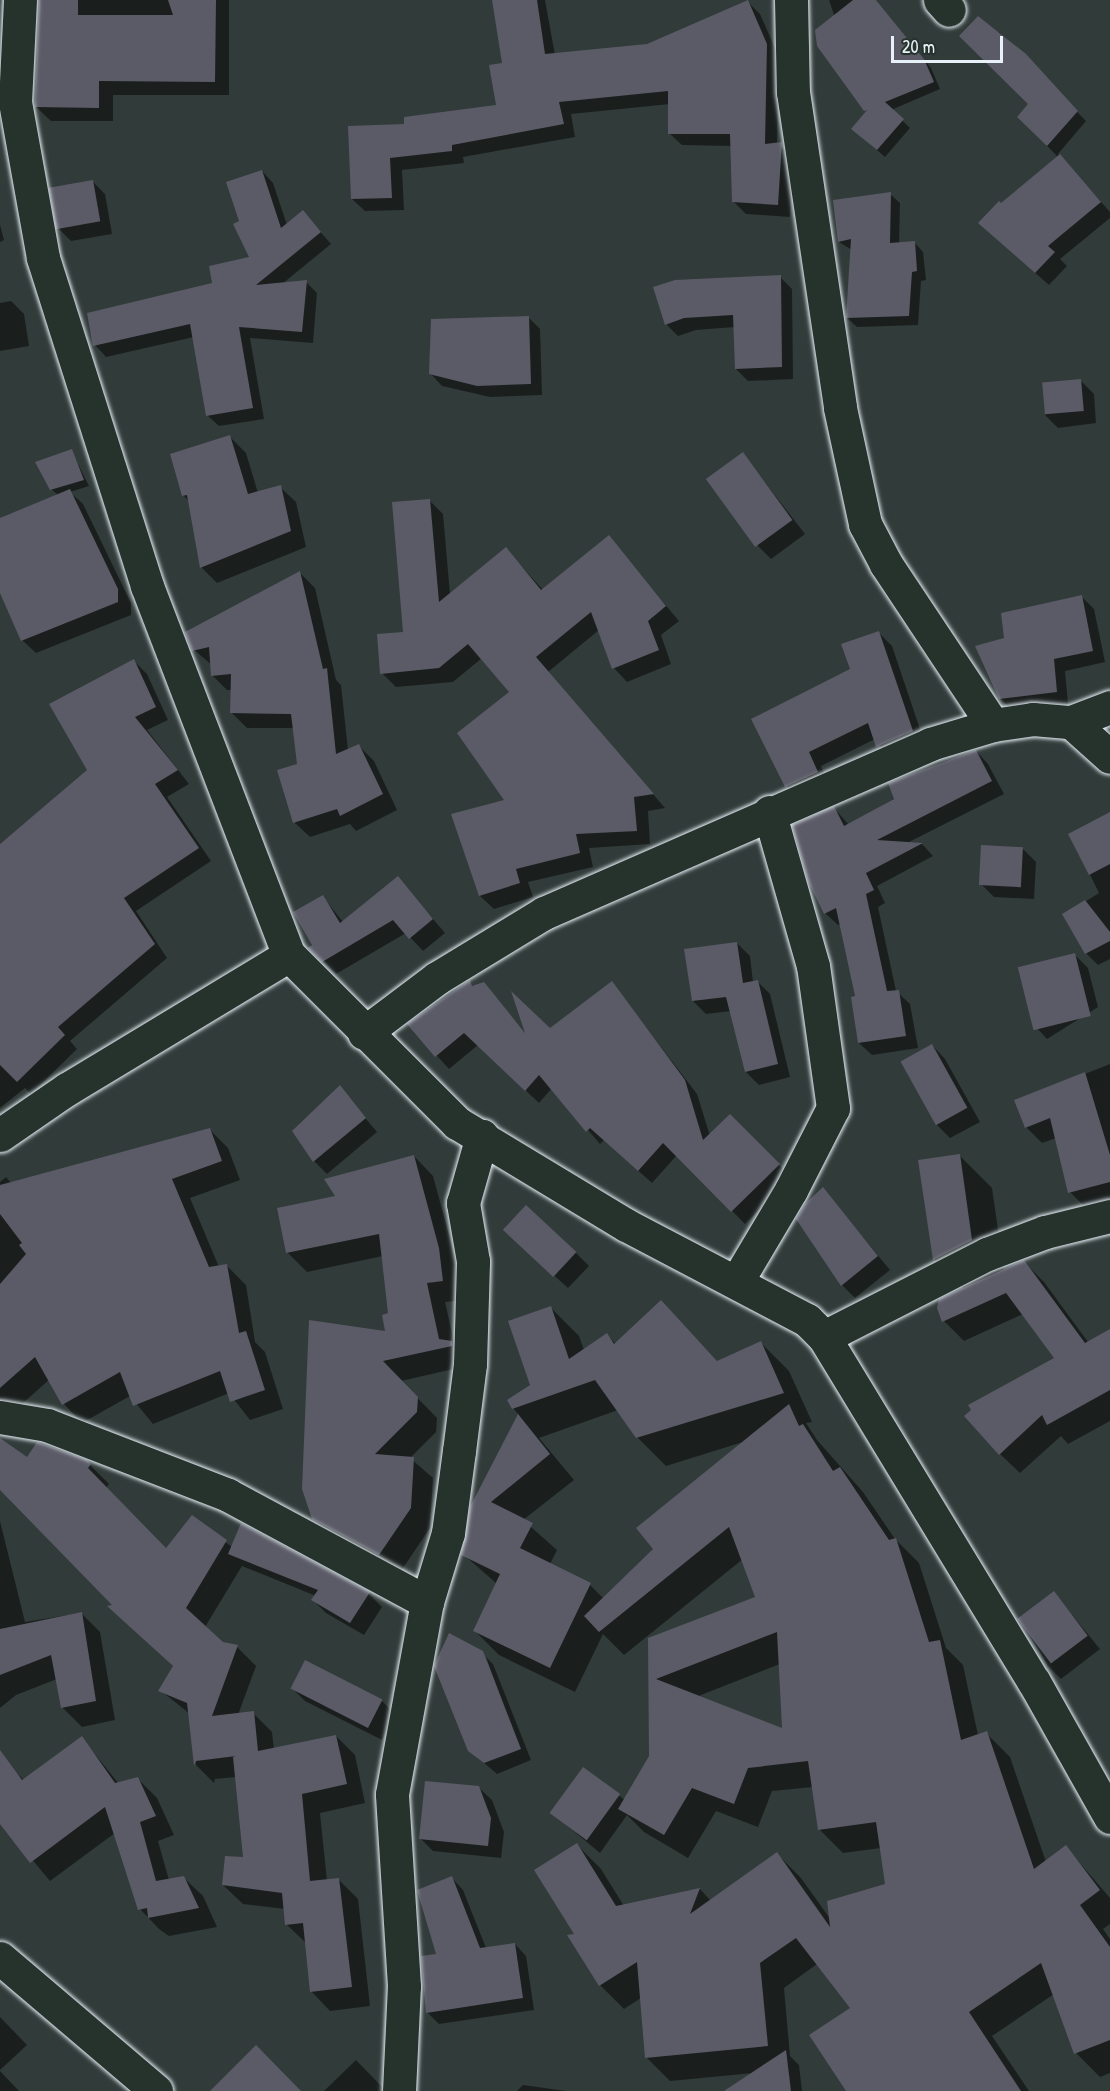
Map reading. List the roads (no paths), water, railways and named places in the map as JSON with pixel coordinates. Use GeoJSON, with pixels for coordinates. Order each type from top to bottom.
{"type":"FeatureCollection","features":[{"type":"Feature","properties":{"kind":"street"},"geometry":{"type":"LineString","coordinates":[[20,0],[15,102],[43,258],[147,586],[289,955],[364,1033],[457,1123],[626,1225],[737,1281],[807,1320],[824,1336],[1034,1682],[1110,1817]]}},
{"type":"Feature","properties":{"kind":"street"},"geometry":{"type":"LineString","coordinates":[[791,0],[793,92],[840,408],[865,524],[886,564],[993,725]]}},
{"type":"Feature","properties":{"kind":"street"},"geometry":{"type":"LineString","coordinates":[[364,1033],[437,978],[544,913],[769,812],[930,744],[993,725],[1033,719],[1071,722],[1110,707]]}},
{"type":"Feature","properties":{"kind":"street"},"geometry":{"type":"LineString","coordinates":[[1071,722],[1110,757]]}},
{"type":"Feature","properties":{"kind":"street"},"geometry":{"type":"LineString","coordinates":[[737,1281],[791,1190],[833,1108],[813,966],[769,812]]}},
{"type":"Feature","properties":{"kind":"street"},"geometry":{"type":"LineString","coordinates":[[0,1135],[86,1077],[289,955]]}},
{"type":"Feature","properties":{"kind":"street"},"geometry":{"type":"LineString","coordinates":[[399,2091],[404,1986],[392,1794],[427,1602],[448,1533],[466,1397],[473,1261],[463,1203],[482,1136]]}},
{"type":"Feature","properties":{"kind":"street"},"geometry":{"type":"LineString","coordinates":[[824,1336],[987,1254],[1045,1232],[1110,1216]]}},
{"type":"Feature","properties":{"kind":"street"},"geometry":{"type":"LineString","coordinates":[[0,1417],[47,1425],[228,1496],[427,1602]]}},
{"type":"Feature","properties":{"kind":"street"},"geometry":{"type":"LineString","coordinates":[[0,1958],[156,2091]]}}]}
